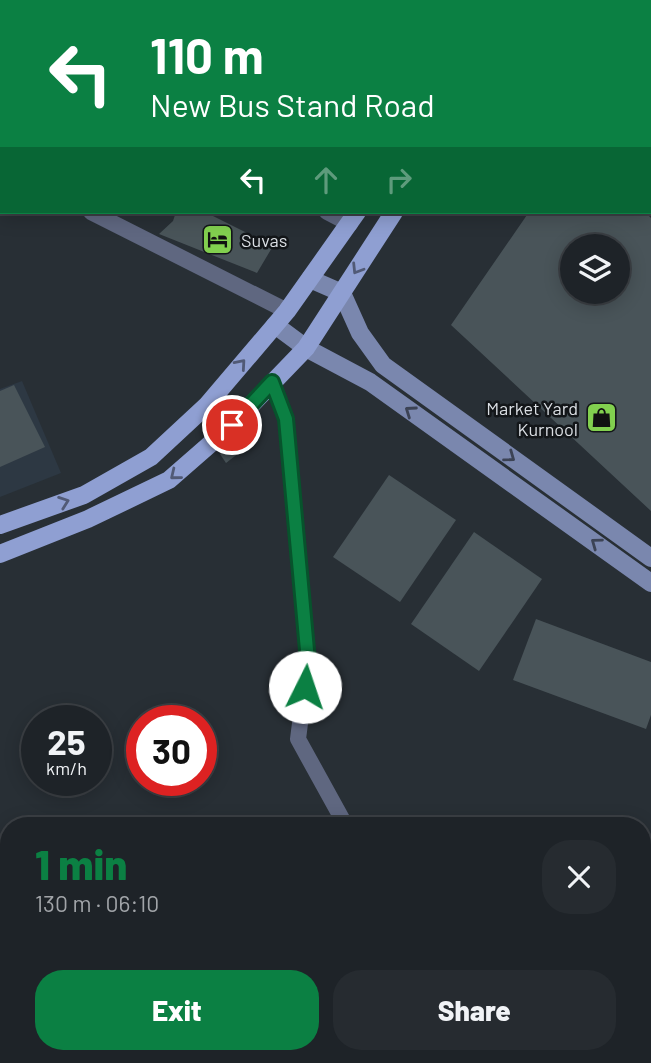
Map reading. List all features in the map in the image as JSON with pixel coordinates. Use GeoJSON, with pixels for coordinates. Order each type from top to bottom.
{"type":"FeatureCollection","features":[{"type":"Feature","properties":{"kind":"main road"},"geometry":{"type":"LineString","coordinates":[[0,554],[89,519],[169,480],[232,425],[306,348],[393,214]]}},
{"type":"Feature","properties":{"kind":"main road"},"geometry":{"type":"LineString","coordinates":[[0,525],[84,495],[151,457],[207,405],[287,311],[353,218]]}},
{"type":"Feature","properties":{"kind":"main road"},"geometry":{"type":"LineString","coordinates":[[310,279],[342,293],[360,333],[383,365],[651,558]]}},
{"type":"Feature","properties":{"kind":"main road"},"geometry":{"type":"LineString","coordinates":[[275,325],[306,348],[370,382],[651,583]]}},
{"type":"Feature","properties":{"kind":"street"},"geometry":{"type":"LineString","coordinates":[[96,214],[287,311]]}},
{"type":"Feature","properties":{"kind":"street"},"geometry":{"type":"LineString","coordinates":[[336,214],[353,218]]}},
{"type":"Feature","properties":{"kind":"street"},"geometry":{"type":"LineString","coordinates":[[272,382],[286,419],[308,661],[298,739],[341,817]]}},
{"type":"Feature","properties":{"kind":"shaded area"},"geometry":{"type":"Polygon","coordinates":[[[22,381],[61,473],[0,497],[0,389],[22,381]]]}},
{"type":"Feature","properties":{"kind":"building","name":"Suvas"},"geometry":{"type":"Polygon","coordinates":[[[175,214],[209,214],[273,246],[257,273],[159,234],[173,221],[175,214]]]}},
{"type":"Feature","properties":{"kind":"building","name":"Market Yard Kurnool"},"geometry":{"type":"Polygon","coordinates":[[[528,214],[647,214],[651,218],[651,511],[451,325],[528,214]]]}},
{"type":"Feature","properties":{"kind":"building"},"geometry":{"type":"Polygon","coordinates":[[[14,385],[45,447],[0,467],[0,391],[14,385]]]}},
{"type":"Feature","properties":{"kind":"building"},"geometry":{"type":"Polygon","coordinates":[[[257,424],[257,439],[226,463],[220,454],[257,424]]]}},
{"type":"Feature","properties":{"kind":"building"},"geometry":{"type":"Polygon","coordinates":[[[389,475],[456,520],[400,602],[333,557],[389,475]]]}},
{"type":"Feature","properties":{"kind":"building"},"geometry":{"type":"Polygon","coordinates":[[[474,532],[542,579],[479,671],[411,624],[474,532]]]}},
{"type":"Feature","properties":{"kind":"building"},"geometry":{"type":"Polygon","coordinates":[[[536,619],[651,662],[651,715],[646,729],[513,680],[536,619]]]}},
{"type":"Feature","properties":{"kind":"place","name":"Suvas"},"geometry":{"type":"Point","coordinates":[218,240]}},
{"type":"Feature","properties":{"kind":"place","name":"Market Yard Kurnool"},"geometry":{"type":"Point","coordinates":[601,418]}},
{"type":"Feature","properties":{"kind":"route"},"geometry":{"type":"LineString","coordinates":[[232,425],[272,382],[286,419],[308,661],[305,687]]}}]}
